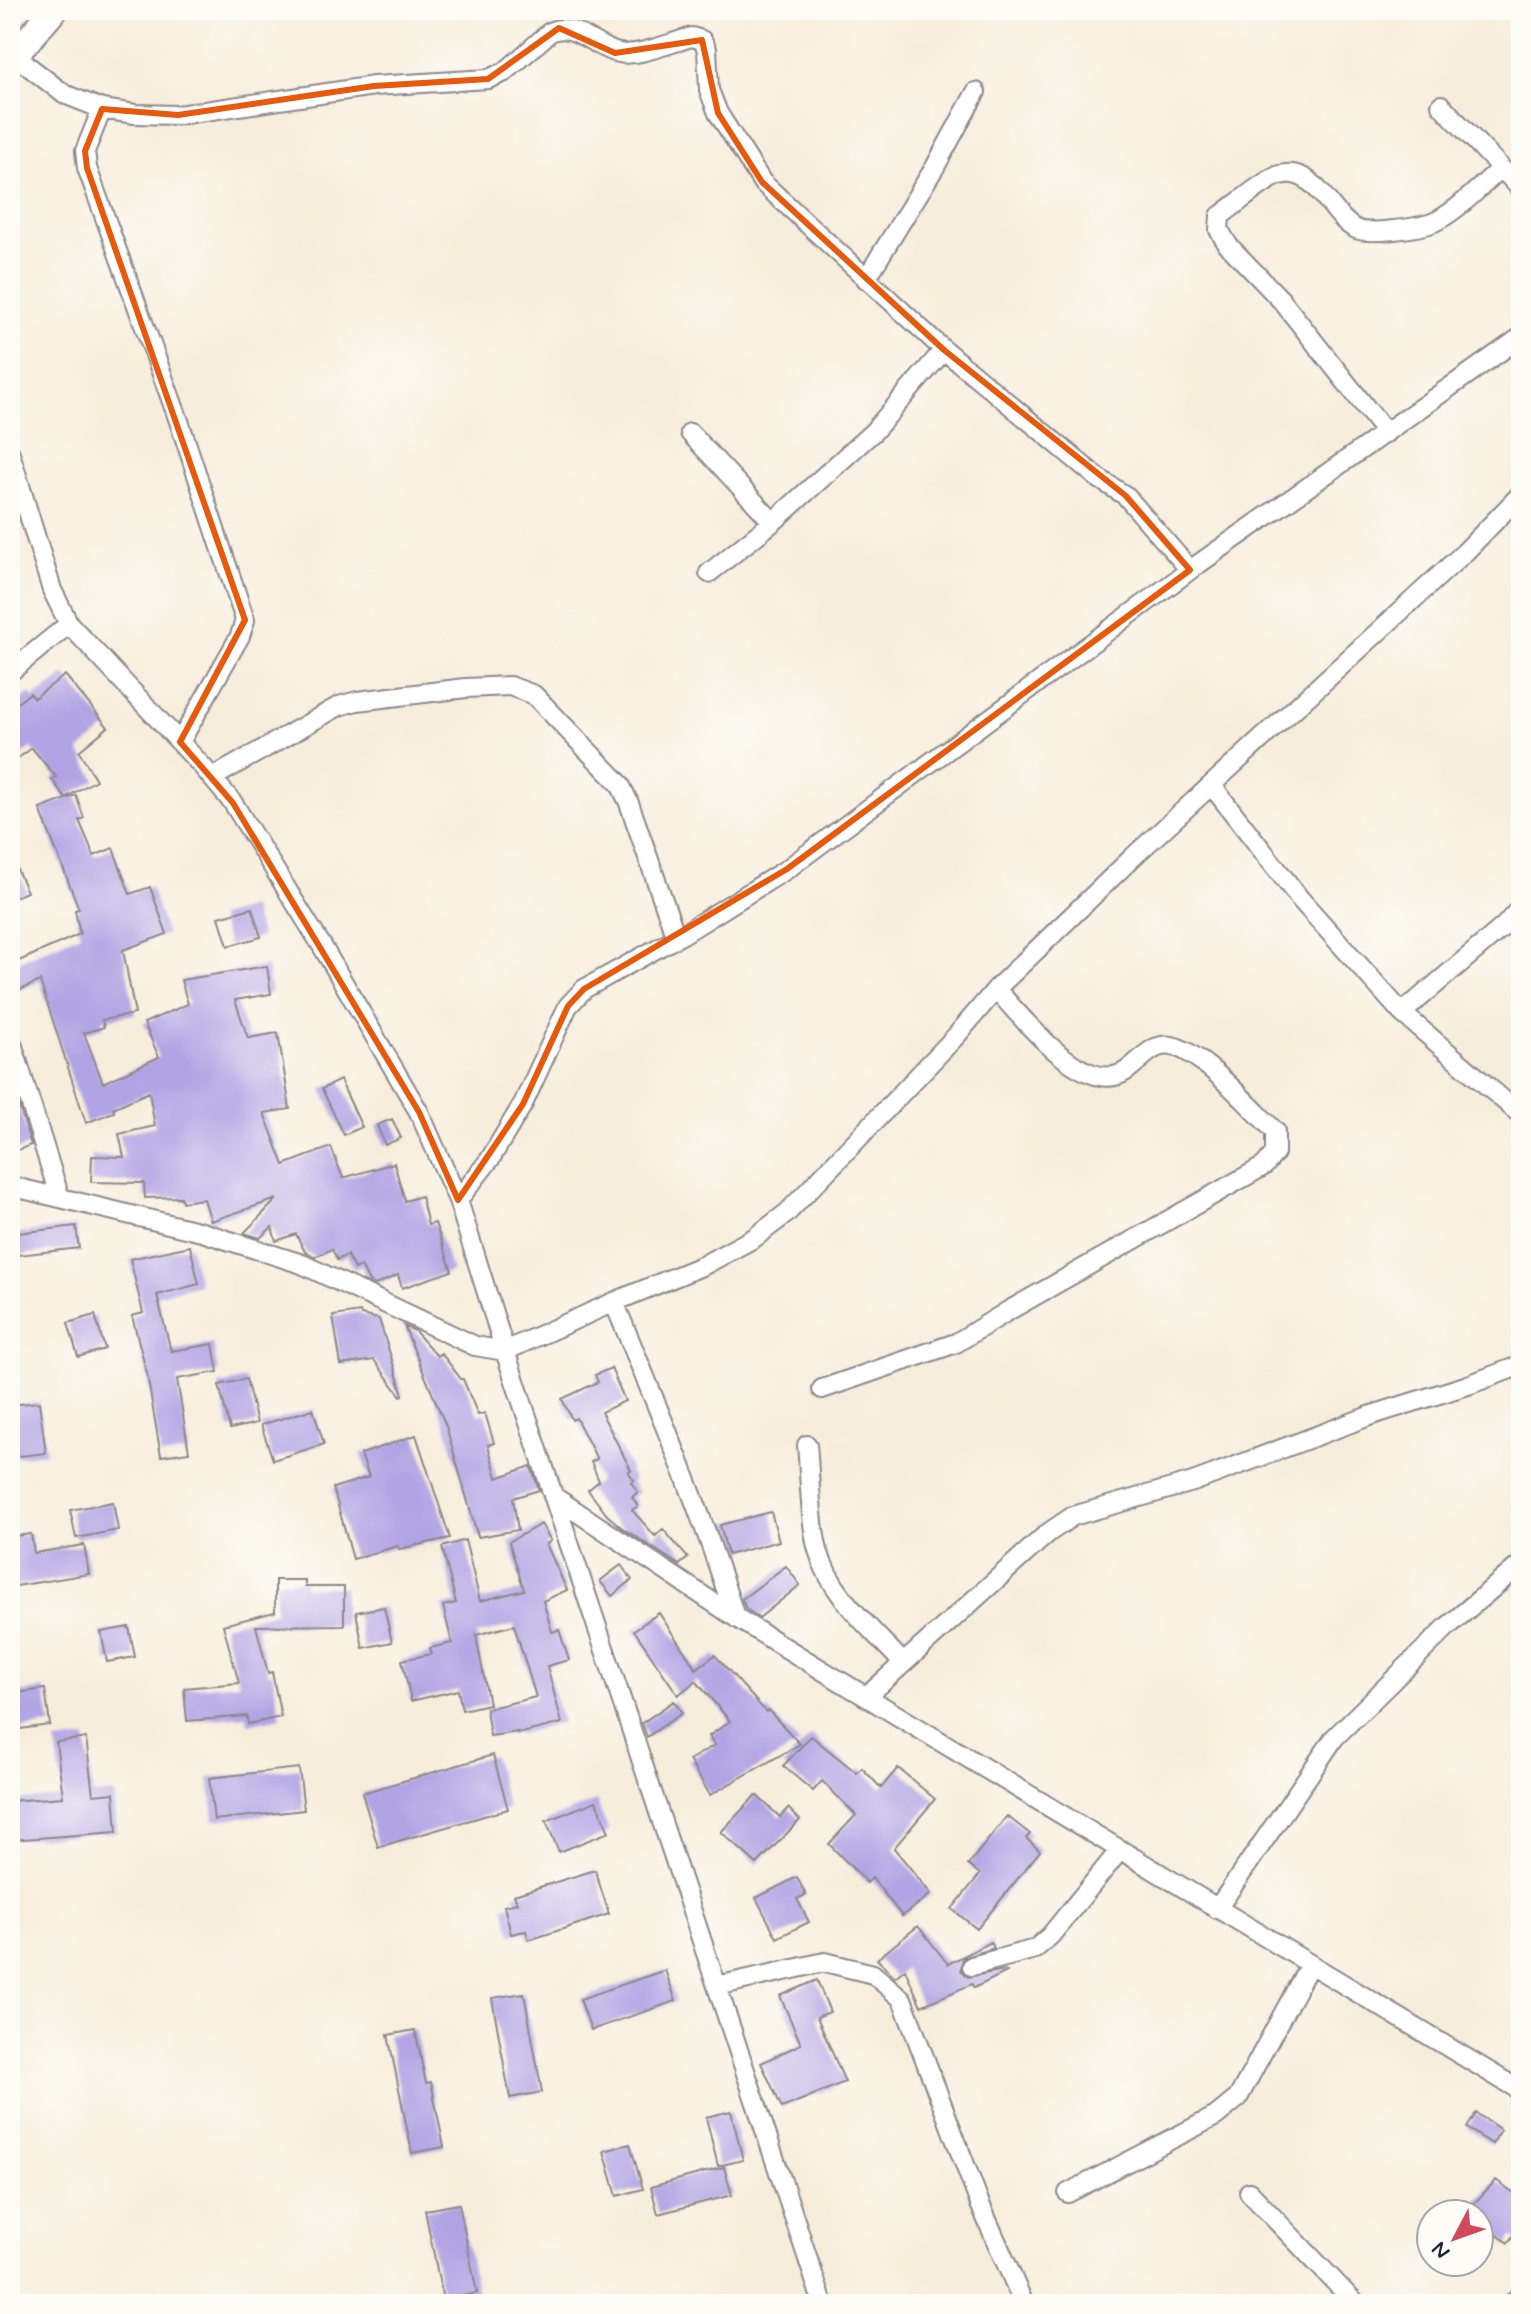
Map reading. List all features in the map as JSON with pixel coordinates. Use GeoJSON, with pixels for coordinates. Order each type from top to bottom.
{"type":"FeatureCollection","features":[{"type":"Feature","properties":{"kind":"main road"},"geometry":{"type":"LineString","coordinates":[[12,58],[54,10]]}},
{"type":"Feature","properties":{"kind":"street"},"geometry":{"type":"LineString","coordinates":[[12,58],[64,94],[102,109],[178,115],[374,86],[488,79],[505,72],[550,32],[559,28],[568,29],[615,53],[628,54],[692,37],[702,40],[707,49],[709,90],[718,113],[762,182],[944,350],[1098,478],[1126,496],[1190,570]]}},
{"type":"Feature","properties":{"kind":"street"},"geometry":{"type":"LineString","coordinates":[[866,279],[935,167],[976,92]]}},
{"type":"Feature","properties":{"kind":"street"},"geometry":{"type":"LineString","coordinates":[[1441,105],[1521,189]]}},
{"type":"Feature","properties":{"kind":"street"},"geometry":{"type":"LineString","coordinates":[[102,109],[85,151],[87,168],[179,421],[245,620],[240,636],[180,742]]}},
{"type":"Feature","properties":{"kind":"street"},"geometry":{"type":"LineString","coordinates":[[1386,433],[1282,301],[1228,245],[1219,230],[1220,216],[1279,175],[1293,174],[1308,179],[1354,228],[1366,232],[1430,224],[1447,214],[1501,168]]}},
{"type":"Feature","properties":{"kind":"street"},"geometry":{"type":"LineString","coordinates":[[458,1200],[490,1159],[523,1104],[568,1006],[584,989],[787,869],[1190,570],[1521,337]]}},
{"type":"Feature","properties":{"kind":"street"},"geometry":{"type":"LineString","coordinates":[[709,573],[773,522],[874,431],[944,350]]}},
{"type":"Feature","properties":{"kind":"street"},"geometry":{"type":"LineString","coordinates":[[690,433],[773,522]]}},
{"type":"Feature","properties":{"kind":"street"},"geometry":{"type":"LineString","coordinates":[[10,453],[52,590],[69,624],[233,803],[412,1099],[458,1200],[505,1351],[823,2304]]}},
{"type":"Feature","properties":{"kind":"street"},"geometry":{"type":"LineString","coordinates":[[10,1186],[202,1232],[302,1264],[475,1346],[505,1351],[704,1265],[754,1238],[787,1213],[957,1035],[996,989],[1134,856],[1213,787],[1465,552],[1521,494]]}},
{"type":"Feature","properties":{"kind":"street"},"geometry":{"type":"LineString","coordinates":[[10,672],[69,624]]}},
{"type":"Feature","properties":{"kind":"street"},"geometry":{"type":"LineString","coordinates":[[212,778],[339,706],[357,701],[466,688],[510,686],[522,689],[534,695],[620,784],[676,937]]}},
{"type":"Feature","properties":{"kind":"street"},"geometry":{"type":"LineString","coordinates":[[1213,787],[1300,899],[1402,1013],[1521,1115]]}},
{"type":"Feature","properties":{"kind":"street"},"geometry":{"type":"LineString","coordinates":[[1402,1013],[1504,926],[1521,907]]}},
{"type":"Feature","properties":{"kind":"street"},"geometry":{"type":"LineString","coordinates":[[822,1389],[956,1343],[1264,1166],[1275,1153],[1275,1131],[1192,1053],[1170,1045],[1152,1048],[1124,1073],[1092,1075],[1050,1047],[996,989]]}},
{"type":"Feature","properties":{"kind":"street"},"geometry":{"type":"LineString","coordinates":[[10,1037],[60,1198]]}},
{"type":"Feature","properties":{"kind":"street"},"geometry":{"type":"LineString","coordinates":[[614,1302],[711,1543],[735,1617]]}},
{"type":"Feature","properties":{"kind":"street"},"geometry":{"type":"LineString","coordinates":[[866,1697],[1048,1533],[1073,1516],[1193,1482],[1372,1415],[1521,1365]]}},
{"type":"Feature","properties":{"kind":"street"},"geometry":{"type":"LineString","coordinates":[[807,1445],[817,1548],[827,1574],[845,1600],[903,1663]]}},
{"type":"Feature","properties":{"kind":"street"},"geometry":{"type":"LineString","coordinates":[[553,1496],[735,1617],[1521,2091]]}},
{"type":"Feature","properties":{"kind":"street"},"geometry":{"type":"LineString","coordinates":[[1217,1909],[1335,1737],[1447,1627],[1521,1564]]}},
{"type":"Feature","properties":{"kind":"street"},"geometry":{"type":"LineString","coordinates":[[972,1966],[1035,1949],[1050,1936],[1120,1850]]}},
{"type":"Feature","properties":{"kind":"street"},"geometry":{"type":"LineString","coordinates":[[717,1986],[825,1962],[873,1974],[902,1999],[980,2204],[1024,2304]]}},
{"type":"Feature","properties":{"kind":"street"},"geometry":{"type":"LineString","coordinates":[[1068,2193],[1216,2116],[1238,2098],[1310,1964]]}},
{"type":"Feature","properties":{"kind":"street"},"geometry":{"type":"LineString","coordinates":[[1249,2192],[1356,2304]]}},
{"type":"Feature","properties":{"kind":"street"},"geometry":{"type":"LineString","coordinates":[[1512,2304],[1521,2294]]}},
{"type":"Feature","properties":{"kind":"highlighted area"},"geometry":{"type":"Polygon","coordinates":[[[559,28],[615,53],[702,40],[718,113],[762,182],[944,350],[1126,496],[1190,570],[787,869],[584,989],[568,1006],[523,1104],[458,1200],[419,1112],[233,803],[180,742],[245,620],[87,168],[85,151],[102,109],[178,115],[374,86],[488,79],[559,28]]]}},
{"type":"Feature","properties":{"kind":"building"},"geometry":{"type":"Polygon","coordinates":[[[65,675],[108,727],[79,751],[96,780],[65,798],[52,779],[56,777],[32,748],[10,764],[10,709],[30,693],[34,698],[65,675]]]}},
{"type":"Feature","properties":{"kind":"building"},"geometry":{"type":"Polygon","coordinates":[[[76,795],[84,818],[79,820],[94,856],[113,848],[130,894],[150,887],[167,934],[123,950],[135,1014],[102,1020],[104,1027],[84,1033],[103,1083],[159,1057],[144,1023],[188,1004],[181,980],[267,966],[271,994],[235,1000],[248,1038],[278,1033],[290,1109],[264,1113],[284,1165],[331,1147],[343,1178],[394,1163],[405,1201],[421,1196],[428,1225],[435,1223],[452,1271],[402,1288],[398,1275],[375,1285],[369,1282],[361,1266],[354,1269],[347,1255],[337,1260],[332,1249],[315,1257],[305,1252],[296,1234],[276,1241],[272,1227],[260,1238],[244,1233],[277,1199],[211,1221],[204,1199],[182,1202],[181,1197],[145,1198],[144,1183],[91,1182],[92,1156],[124,1157],[119,1134],[155,1126],[149,1092],[113,1108],[114,1112],[86,1123],[40,981],[20,990],[10,968],[10,965],[80,934],[75,910],[79,909],[40,809],[76,795]]]}},
{"type":"Feature","properties":{"kind":"building"},"geometry":{"type":"Polygon","coordinates":[[[10,854],[27,892],[10,899],[10,854]]]}},
{"type":"Feature","properties":{"kind":"building"},"geometry":{"type":"Polygon","coordinates":[[[252,908],[261,937],[228,946],[219,917],[252,908]]]}},
{"type":"Feature","properties":{"kind":"building"},"geometry":{"type":"Polygon","coordinates":[[[10,1077],[31,1145],[10,1153],[10,1077]]]}},
{"type":"Feature","properties":{"kind":"building"},"geometry":{"type":"Polygon","coordinates":[[[340,1080],[362,1127],[344,1135],[322,1089],[340,1080]]]}},
{"type":"Feature","properties":{"kind":"building"},"geometry":{"type":"Polygon","coordinates":[[[392,1119],[401,1138],[385,1145],[377,1125],[392,1119]]]}},
{"type":"Feature","properties":{"kind":"building"},"geometry":{"type":"Polygon","coordinates":[[[76,1226],[79,1248],[10,1256],[10,1234],[76,1226]]]}},
{"type":"Feature","properties":{"kind":"building"},"geometry":{"type":"Polygon","coordinates":[[[190,1246],[199,1284],[157,1295],[171,1351],[213,1344],[218,1372],[177,1379],[189,1452],[161,1456],[147,1374],[132,1316],[143,1313],[130,1259],[190,1246]]]}},
{"type":"Feature","properties":{"kind":"building"},"geometry":{"type":"Polygon","coordinates":[[[360,1312],[361,1315],[379,1319],[403,1395],[374,1360],[341,1365],[333,1316],[360,1312]]]}},
{"type":"Feature","properties":{"kind":"building"},"geometry":{"type":"Polygon","coordinates":[[[95,1315],[105,1349],[78,1357],[68,1323],[95,1315]]]}},
{"type":"Feature","properties":{"kind":"building"},"geometry":{"type":"Polygon","coordinates":[[[404,1326],[415,1331],[437,1356],[441,1353],[463,1379],[478,1415],[485,1413],[494,1443],[488,1445],[497,1478],[531,1466],[539,1490],[513,1498],[518,1530],[478,1537],[446,1426],[404,1326]]]}},
{"type":"Feature","properties":{"kind":"building"},"geometry":{"type":"Polygon","coordinates":[[[611,1368],[625,1401],[601,1412],[631,1470],[628,1471],[634,1480],[631,1482],[638,1492],[632,1497],[638,1506],[632,1510],[655,1536],[663,1529],[688,1558],[679,1565],[621,1527],[607,1515],[588,1490],[599,1481],[591,1462],[597,1459],[576,1418],[572,1420],[562,1399],[598,1382],[595,1375],[611,1368]]]}},
{"type":"Feature","properties":{"kind":"building"},"geometry":{"type":"Polygon","coordinates":[[[246,1379],[257,1423],[230,1429],[219,1385],[246,1379]]]}},
{"type":"Feature","properties":{"kind":"building"},"geometry":{"type":"Polygon","coordinates":[[[39,1402],[46,1453],[12,1457],[10,1405],[39,1402]]]}},
{"type":"Feature","properties":{"kind":"building"},"geometry":{"type":"Polygon","coordinates":[[[313,1409],[324,1444],[273,1460],[261,1425],[313,1409]]]}},
{"type":"Feature","properties":{"kind":"building"},"geometry":{"type":"Polygon","coordinates":[[[416,1435],[450,1538],[399,1549],[398,1546],[353,1559],[333,1488],[369,1477],[361,1454],[416,1435]]]}},
{"type":"Feature","properties":{"kind":"building"},"geometry":{"type":"Polygon","coordinates":[[[113,1502],[118,1530],[76,1538],[70,1510],[113,1502]]]}},
{"type":"Feature","properties":{"kind":"building"},"geometry":{"type":"Polygon","coordinates":[[[771,1512],[779,1541],[728,1555],[720,1525],[771,1512]]]}},
{"type":"Feature","properties":{"kind":"building"},"geometry":{"type":"Polygon","coordinates":[[[541,1524],[551,1541],[546,1544],[567,1590],[543,1601],[552,1632],[559,1630],[569,1660],[547,1666],[562,1723],[518,1734],[490,1736],[486,1709],[536,1697],[514,1625],[476,1635],[489,1704],[462,1710],[458,1690],[411,1701],[402,1660],[431,1654],[430,1648],[452,1643],[443,1606],[456,1603],[442,1547],[465,1540],[480,1601],[524,1590],[509,1542],[541,1524]]]}},
{"type":"Feature","properties":{"kind":"building"},"geometry":{"type":"Polygon","coordinates":[[[31,1534],[34,1553],[84,1545],[89,1574],[10,1587],[10,1537],[31,1534]]]}},
{"type":"Feature","properties":{"kind":"building"},"geometry":{"type":"Polygon","coordinates":[[[621,1565],[632,1580],[612,1596],[600,1581],[621,1565]]]}},
{"type":"Feature","properties":{"kind":"building"},"geometry":{"type":"Polygon","coordinates":[[[786,1566],[800,1585],[759,1618],[746,1609],[742,1599],[786,1566]]]}},
{"type":"Feature","properties":{"kind":"building"},"geometry":{"type":"Polygon","coordinates":[[[275,1580],[305,1580],[305,1587],[344,1587],[344,1625],[256,1626],[268,1673],[272,1672],[281,1717],[248,1724],[247,1716],[187,1721],[184,1688],[239,1683],[223,1625],[275,1612],[275,1580]]]}},
{"type":"Feature","properties":{"kind":"building"},"geometry":{"type":"Polygon","coordinates":[[[384,1607],[392,1642],[363,1648],[356,1612],[384,1607]]]}},
{"type":"Feature","properties":{"kind":"building"},"geometry":{"type":"Polygon","coordinates":[[[659,1613],[696,1669],[715,1655],[766,1712],[768,1710],[800,1744],[710,1795],[689,1760],[715,1745],[709,1736],[730,1721],[696,1681],[678,1695],[634,1630],[659,1613]]]}},
{"type":"Feature","properties":{"kind":"building"},"geometry":{"type":"Polygon","coordinates":[[[129,1627],[135,1657],[107,1662],[101,1632],[129,1627]]]}},
{"type":"Feature","properties":{"kind":"building"},"geometry":{"type":"Polygon","coordinates":[[[45,1689],[50,1725],[12,1730],[10,1694],[45,1689]]]}},
{"type":"Feature","properties":{"kind":"building"},"geometry":{"type":"Polygon","coordinates":[[[674,1701],[682,1713],[647,1737],[642,1723],[674,1701]]]}},
{"type":"Feature","properties":{"kind":"building"},"geometry":{"type":"Polygon","coordinates":[[[811,1736],[857,1773],[862,1768],[881,1788],[898,1768],[935,1799],[894,1848],[931,1894],[902,1916],[872,1878],[867,1883],[829,1844],[856,1815],[822,1781],[813,1791],[783,1766],[811,1736]]]}},
{"type":"Feature","properties":{"kind":"building"},"geometry":{"type":"Polygon","coordinates":[[[86,1738],[93,1795],[114,1793],[117,1832],[10,1840],[10,1801],[63,1797],[56,1742],[86,1738]]]}},
{"type":"Feature","properties":{"kind":"building"},"geometry":{"type":"Polygon","coordinates":[[[493,1755],[508,1809],[378,1847],[362,1793],[493,1755]]]}},
{"type":"Feature","properties":{"kind":"building"},"geometry":{"type":"Polygon","coordinates":[[[299,1768],[304,1810],[214,1820],[209,1778],[299,1768]]]}},
{"type":"Feature","properties":{"kind":"building"},"geometry":{"type":"Polygon","coordinates":[[[756,1795],[780,1817],[788,1808],[800,1820],[757,1864],[721,1832],[756,1795]]]}},
{"type":"Feature","properties":{"kind":"building"},"geometry":{"type":"Polygon","coordinates":[[[596,1801],[609,1832],[559,1852],[546,1821],[596,1801]]]}},
{"type":"Feature","properties":{"kind":"building"},"geometry":{"type":"Polygon","coordinates":[[[1007,1816],[1030,1834],[1026,1838],[1040,1851],[977,1929],[952,1909],[980,1874],[968,1865],[1007,1816]]]}},
{"type":"Feature","properties":{"kind":"building"},"geometry":{"type":"Polygon","coordinates":[[[595,1870],[609,1914],[529,1940],[526,1931],[511,1934],[504,1906],[517,1903],[514,1895],[595,1870]]]}},
{"type":"Feature","properties":{"kind":"building"},"geometry":{"type":"Polygon","coordinates":[[[797,1877],[806,1895],[797,1899],[809,1922],[777,1938],[756,1898],[797,1877]]]}},
{"type":"Feature","properties":{"kind":"building"},"geometry":{"type":"Polygon","coordinates":[[[918,1926],[948,1964],[991,1942],[994,1948],[963,1958],[961,1970],[968,1977],[1007,1972],[974,1988],[972,1984],[921,2006],[905,1969],[895,1977],[877,1959],[918,1926]]]}},
{"type":"Feature","properties":{"kind":"building"},"geometry":{"type":"Polygon","coordinates":[[[665,1970],[676,2001],[591,2030],[580,1999],[665,1970]]]}},
{"type":"Feature","properties":{"kind":"building"},"geometry":{"type":"Polygon","coordinates":[[[817,1980],[830,2012],[817,2017],[845,2082],[782,2108],[761,2063],[801,2044],[780,1996],[817,1980]]]}},
{"type":"Feature","properties":{"kind":"building"},"geometry":{"type":"Polygon","coordinates":[[[524,1993],[542,2092],[510,2098],[492,1998],[524,1993]]]}},
{"type":"Feature","properties":{"kind":"building"},"geometry":{"type":"Polygon","coordinates":[[[415,2030],[426,2083],[431,2082],[444,2147],[412,2153],[388,2035],[415,2030]]]}},
{"type":"Feature","properties":{"kind":"building"},"geometry":{"type":"Polygon","coordinates":[[[731,2111],[743,2160],[718,2166],[706,2117],[731,2111]]]}},
{"type":"Feature","properties":{"kind":"building"},"geometry":{"type":"Polygon","coordinates":[[[1476,2113],[1501,2130],[1492,2144],[1467,2128],[1476,2113]]]}},
{"type":"Feature","properties":{"kind":"building"},"geometry":{"type":"Polygon","coordinates":[[[630,2144],[643,2189],[617,2196],[604,2151],[630,2144]]]}},
{"type":"Feature","properties":{"kind":"building"},"geometry":{"type":"Polygon","coordinates":[[[724,2167],[732,2195],[658,2214],[651,2187],[724,2167]]]}},
{"type":"Feature","properties":{"kind":"building"},"geometry":{"type":"Polygon","coordinates":[[[1496,2180],[1521,2198],[1521,2244],[1512,2237],[1508,2243],[1495,2233],[1495,2198],[1479,2198],[1496,2180]]]}},
{"type":"Feature","properties":{"kind":"building"},"geometry":{"type":"Polygon","coordinates":[[[459,2204],[477,2293],[443,2300],[425,2210],[459,2204]]]}}]}
